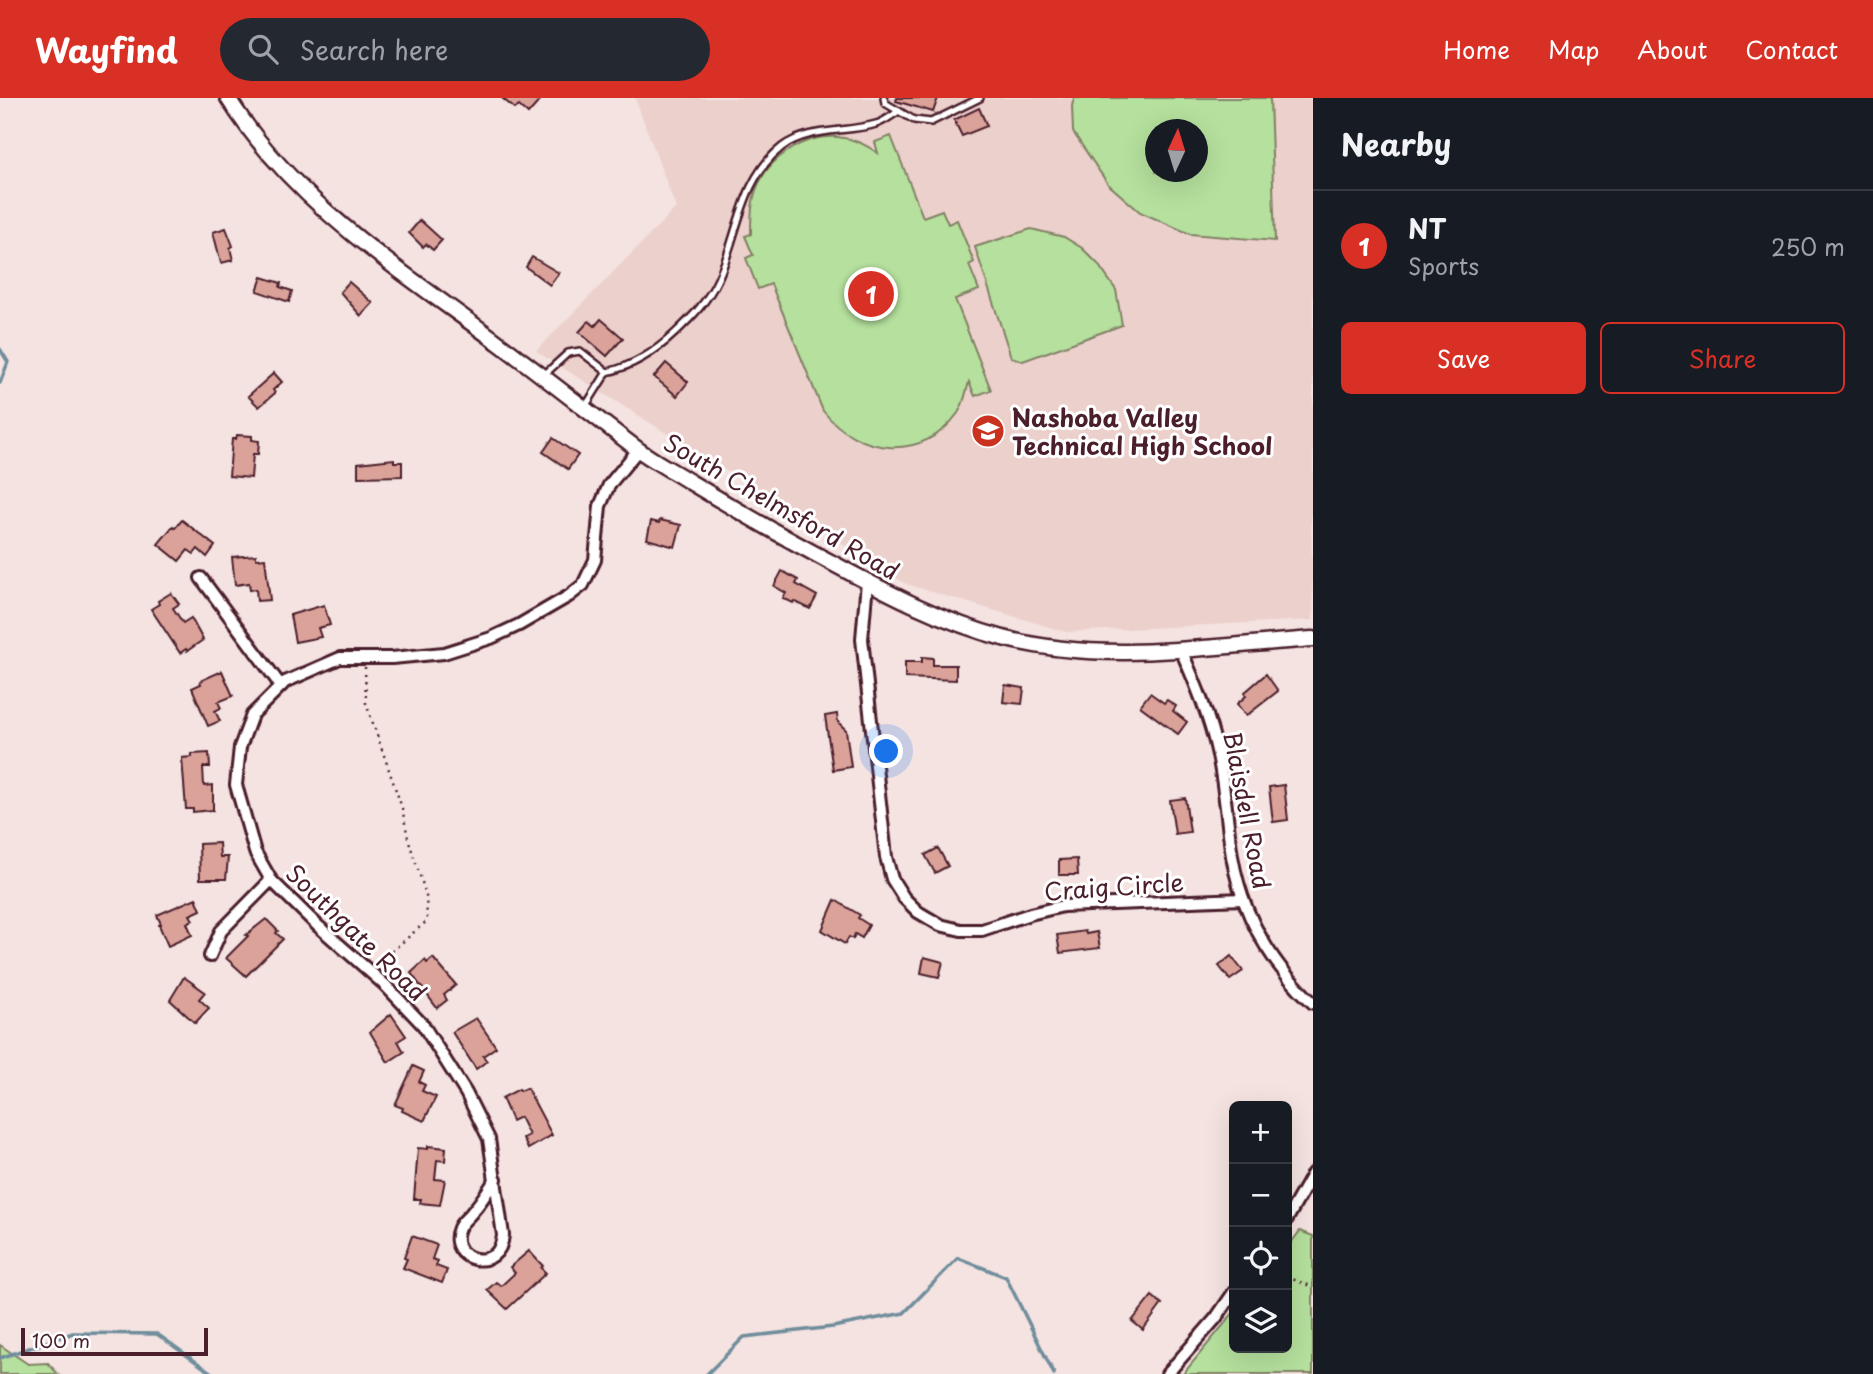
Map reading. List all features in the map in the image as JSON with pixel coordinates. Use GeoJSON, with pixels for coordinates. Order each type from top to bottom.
{"type":"FeatureCollection","features":[{"type":"Feature","properties":{"kind":"main road","name":"South Chelmsford Road"},"geometry":{"type":"LineString","coordinates":[[228,98],[281,170],[311,199],[367,245],[585,407],[638,450],[761,526],[867,582],[928,611],[1004,638],[1080,651],[1181,650],[1313,639]]}},
{"type":"Feature","properties":{"kind":"street","name":"Southgate Road"},"geometry":{"type":"LineString","coordinates":[[496,1179],[458,1231],[459,1246],[473,1259],[483,1260],[493,1256],[502,1244],[503,1235],[496,1179],[489,1139],[466,1093],[423,1025],[271,880],[255,852],[236,785],[240,747],[252,715],[285,682],[340,658],[444,653],[491,638],[569,596],[583,585],[595,560],[600,506],[609,485],[638,450]]}},
{"type":"Feature","properties":{"kind":"street"},"geometry":{"type":"LineString","coordinates":[[201,578],[281,686]]}},
{"type":"Feature","properties":{"kind":"street","name":"Craig Circle"},"geometry":{"type":"LineString","coordinates":[[867,582],[862,639],[886,857],[892,878],[904,898],[918,912],[940,925],[961,930],[982,930],[1062,906],[1243,899]]}},
{"type":"Feature","properties":{"kind":"street","name":"Blaisdell Road"},"geometry":{"type":"LineString","coordinates":[[1181,650],[1203,703],[1218,757],[1233,858],[1249,917],[1272,956],[1313,1003]]}},
{"type":"Feature","properties":{"kind":"street"},"geometry":{"type":"LineString","coordinates":[[211,956],[221,931],[271,880]]}},
{"type":"Feature","properties":{"kind":"street"},"geometry":{"type":"LineString","coordinates":[[1292,1210],[1313,1173]]}},
{"type":"Feature","properties":{"kind":"street"},"geometry":{"type":"LineString","coordinates":[[1167,1374],[1229,1299]]}},
{"type":"Feature","properties":{"kind":"lane"},"geometry":{"type":"LineString","coordinates":[[884,98],[885,103],[914,120],[931,122],[980,98]]}},
{"type":"Feature","properties":{"kind":"lane"},"geometry":{"type":"LineString","coordinates":[[585,407],[607,372],[623,369],[638,358],[653,354],[698,312],[720,273],[744,198],[761,169],[783,146],[810,135],[877,124],[899,111]]}},
{"type":"Feature","properties":{"kind":"lane"},"geometry":{"type":"LineString","coordinates":[[543,376],[568,353],[580,351],[607,372]]}},
{"type":"Feature","properties":{"kind":"path"},"geometry":{"type":"LineString","coordinates":[[364,658],[366,704],[402,808],[408,838],[426,895],[427,921],[369,971]]}},
{"type":"Feature","properties":{"kind":"path"},"geometry":{"type":"LineString","coordinates":[[1292,1279],[1313,1287]]}},
{"type":"Feature","properties":{"kind":"shaded area","name":"Nashoba Valley Technical High School"},"geometry":{"type":"Polygon","coordinates":[[[635,98],[1313,98],[1313,620],[1066,632],[906,584],[536,351],[676,208],[635,98]]]}},
{"type":"Feature","properties":{"kind":"green space"},"geometry":{"type":"Polygon","coordinates":[[[1074,98],[1270,98],[1275,241],[1190,234],[1140,212],[1108,184],[1073,132],[1074,98]]]}},
{"type":"Feature","properties":{"kind":"green space"},"geometry":{"type":"Polygon","coordinates":[[[891,136],[923,217],[942,210],[948,224],[957,220],[974,262],[969,265],[979,290],[955,299],[991,390],[975,396],[969,382],[958,413],[944,429],[927,440],[909,446],[890,447],[854,437],[837,426],[823,411],[771,284],[758,289],[746,258],[753,255],[745,236],[751,234],[753,201],[762,178],[780,157],[791,149],[830,137],[853,140],[878,153],[875,142],[891,136]]]}},
{"type":"Feature","properties":{"kind":"green space"},"geometry":{"type":"Polygon","coordinates":[[[1031,229],[1064,237],[1082,248],[1097,263],[1116,290],[1122,325],[1023,361],[1011,357],[975,247],[1031,229]]]}},
{"type":"Feature","properties":{"kind":"green space"},"geometry":{"type":"Polygon","coordinates":[[[1300,1231],[1313,1236],[1313,1374],[1183,1374],[1229,1318],[1229,1353],[1292,1353],[1292,1241],[1300,1231]]]}},
{"type":"Feature","properties":{"kind":"green space"},"geometry":{"type":"Polygon","coordinates":[[[0,1345],[28,1364],[48,1363],[58,1374],[0,1374],[0,1345]]]}},
{"type":"Feature","properties":{"kind":"building"},"geometry":{"type":"Polygon","coordinates":[[[502,98],[542,98],[528,114],[519,106],[515,109],[502,98]]]}},
{"type":"Feature","properties":{"kind":"building"},"geometry":{"type":"Polygon","coordinates":[[[897,98],[938,98],[933,112],[896,101],[897,98]]]}},
{"type":"Feature","properties":{"kind":"building"},"geometry":{"type":"Polygon","coordinates":[[[979,108],[987,126],[962,136],[954,120],[979,108]]]}},
{"type":"Feature","properties":{"kind":"building"},"geometry":{"type":"Polygon","coordinates":[[[420,220],[442,240],[433,250],[426,244],[423,247],[409,233],[420,220]]]}},
{"type":"Feature","properties":{"kind":"building"},"geometry":{"type":"Polygon","coordinates":[[[226,228],[233,246],[230,248],[233,260],[221,263],[213,232],[226,228]]]}},
{"type":"Feature","properties":{"kind":"building"},"geometry":{"type":"Polygon","coordinates":[[[532,257],[559,273],[550,285],[526,267],[532,257]]]}},
{"type":"Feature","properties":{"kind":"building"},"geometry":{"type":"Polygon","coordinates":[[[262,277],[281,283],[280,287],[292,291],[289,302],[257,291],[262,277]]]}},
{"type":"Feature","properties":{"kind":"building"},"geometry":{"type":"Polygon","coordinates":[[[349,282],[373,303],[361,316],[340,292],[349,282]]]}},
{"type":"Feature","properties":{"kind":"building"},"geometry":{"type":"Polygon","coordinates":[[[601,319],[623,338],[607,356],[579,332],[589,321],[595,326],[601,319]]]}},
{"type":"Feature","properties":{"kind":"building"},"geometry":{"type":"Polygon","coordinates":[[[666,363],[688,382],[677,396],[654,377],[666,363]]]}},
{"type":"Feature","properties":{"kind":"building"},"geometry":{"type":"Polygon","coordinates":[[[274,373],[282,382],[273,390],[275,393],[259,407],[248,396],[274,373]]]}},
{"type":"Feature","properties":{"kind":"building"},"geometry":{"type":"Polygon","coordinates":[[[237,435],[252,436],[252,440],[259,441],[258,454],[253,454],[251,478],[229,476],[232,439],[236,439],[237,435]]]}},
{"type":"Feature","properties":{"kind":"building"},"geometry":{"type":"Polygon","coordinates":[[[553,438],[578,455],[568,469],[543,452],[553,438]]]}},
{"type":"Feature","properties":{"kind":"building"},"geometry":{"type":"Polygon","coordinates":[[[394,459],[394,462],[402,462],[402,476],[358,477],[358,463],[394,459]]]}},
{"type":"Feature","properties":{"kind":"building"},"geometry":{"type":"Polygon","coordinates":[[[182,520],[215,546],[207,557],[198,549],[194,554],[188,550],[179,561],[158,544],[173,526],[175,528],[182,520]]]}},
{"type":"Feature","properties":{"kind":"building"},"geometry":{"type":"Polygon","coordinates":[[[660,520],[681,525],[675,547],[647,539],[651,521],[659,523],[660,520]]]}},
{"type":"Feature","properties":{"kind":"building"},"geometry":{"type":"Polygon","coordinates":[[[256,555],[256,559],[265,558],[270,600],[257,601],[256,589],[250,590],[249,583],[235,585],[232,557],[256,555]]]}},
{"type":"Feature","properties":{"kind":"building"},"geometry":{"type":"Polygon","coordinates":[[[782,571],[798,580],[796,584],[817,596],[810,609],[783,598],[786,593],[774,586],[782,571]]]}},
{"type":"Feature","properties":{"kind":"building"},"geometry":{"type":"Polygon","coordinates":[[[171,593],[179,604],[173,608],[183,623],[191,618],[203,640],[180,653],[151,609],[171,593]]]}},
{"type":"Feature","properties":{"kind":"building"},"geometry":{"type":"Polygon","coordinates":[[[324,605],[330,625],[318,628],[321,637],[295,642],[290,615],[324,605]]]}},
{"type":"Feature","properties":{"kind":"building"},"geometry":{"type":"Polygon","coordinates":[[[922,657],[933,658],[933,665],[956,665],[956,680],[905,678],[905,662],[922,662],[922,657]]]}},
{"type":"Feature","properties":{"kind":"building"},"geometry":{"type":"Polygon","coordinates":[[[222,671],[233,696],[218,702],[221,708],[215,711],[220,721],[208,726],[192,688],[201,684],[200,681],[222,671]]]}},
{"type":"Feature","properties":{"kind":"building"},"geometry":{"type":"Polygon","coordinates":[[[1266,674],[1278,691],[1246,716],[1237,704],[1246,696],[1244,693],[1266,674]]]}},
{"type":"Feature","properties":{"kind":"building"},"geometry":{"type":"Polygon","coordinates":[[[1005,685],[1024,688],[1022,704],[1003,702],[1005,685]]]}},
{"type":"Feature","properties":{"kind":"building"},"geometry":{"type":"Polygon","coordinates":[[[1150,693],[1164,703],[1167,700],[1176,706],[1173,711],[1187,722],[1178,734],[1140,706],[1150,693]]]}},
{"type":"Feature","properties":{"kind":"building"},"geometry":{"type":"Polygon","coordinates":[[[837,714],[838,722],[846,730],[851,767],[833,770],[825,716],[837,714]]]}},
{"type":"Feature","properties":{"kind":"building"},"geometry":{"type":"Polygon","coordinates":[[[209,753],[210,767],[203,767],[204,786],[213,785],[213,810],[193,812],[193,809],[186,809],[182,758],[192,757],[192,754],[209,753]]]}},
{"type":"Feature","properties":{"kind":"building"},"geometry":{"type":"Polygon","coordinates":[[[1284,785],[1288,820],[1273,822],[1269,787],[1284,785]]]}},
{"type":"Feature","properties":{"kind":"building"},"geometry":{"type":"Polygon","coordinates":[[[1185,798],[1190,832],[1175,834],[1170,800],[1185,798]]]}},
{"type":"Feature","properties":{"kind":"building"},"geometry":{"type":"Polygon","coordinates":[[[219,843],[220,857],[228,857],[226,879],[200,879],[199,844],[219,843]]]}},
{"type":"Feature","properties":{"kind":"building"},"geometry":{"type":"Polygon","coordinates":[[[938,848],[948,866],[935,873],[925,855],[938,848]]]}},
{"type":"Feature","properties":{"kind":"building"},"geometry":{"type":"Polygon","coordinates":[[[1077,859],[1078,875],[1059,875],[1059,860],[1077,859]]]}},
{"type":"Feature","properties":{"kind":"building"},"geometry":{"type":"Polygon","coordinates":[[[196,898],[201,910],[190,915],[193,920],[187,923],[192,935],[168,946],[157,915],[196,898]]]}},
{"type":"Feature","properties":{"kind":"building"},"geometry":{"type":"Polygon","coordinates":[[[835,900],[860,915],[858,918],[869,925],[862,938],[855,934],[853,939],[849,937],[845,944],[822,930],[835,900]]]}},
{"type":"Feature","properties":{"kind":"building"},"geometry":{"type":"Polygon","coordinates":[[[266,919],[283,939],[246,976],[226,958],[248,936],[246,935],[266,919]]]}},
{"type":"Feature","properties":{"kind":"building"},"geometry":{"type":"Polygon","coordinates":[[[1085,931],[1086,934],[1097,932],[1100,948],[1060,953],[1057,935],[1085,931]]]}},
{"type":"Feature","properties":{"kind":"building"},"geometry":{"type":"Polygon","coordinates":[[[1231,956],[1243,971],[1230,980],[1219,966],[1231,956]]]}},
{"type":"Feature","properties":{"kind":"building"},"geometry":{"type":"Polygon","coordinates":[[[924,957],[943,962],[939,977],[921,973],[924,957]]]}},
{"type":"Feature","properties":{"kind":"building"},"geometry":{"type":"Polygon","coordinates":[[[433,958],[456,985],[444,995],[447,1000],[437,1008],[411,973],[425,960],[427,963],[433,958]]]}},
{"type":"Feature","properties":{"kind":"building"},"geometry":{"type":"Polygon","coordinates":[[[184,977],[205,992],[199,999],[209,1008],[195,1023],[170,1000],[184,977]]]}},
{"type":"Feature","properties":{"kind":"building"},"geometry":{"type":"Polygon","coordinates":[[[391,1014],[406,1036],[398,1041],[404,1052],[388,1062],[370,1032],[391,1014]]]}},
{"type":"Feature","properties":{"kind":"building"},"geometry":{"type":"Polygon","coordinates":[[[476,1018],[496,1047],[483,1056],[487,1061],[476,1069],[452,1032],[476,1018]]]}},
{"type":"Feature","properties":{"kind":"building"},"geometry":{"type":"Polygon","coordinates":[[[413,1066],[424,1071],[419,1082],[425,1085],[422,1091],[436,1097],[424,1121],[395,1105],[413,1066]]]}},
{"type":"Feature","properties":{"kind":"building"},"geometry":{"type":"Polygon","coordinates":[[[527,1088],[552,1135],[528,1149],[523,1138],[529,1135],[520,1117],[512,1121],[502,1098],[527,1088]]]}},
{"type":"Feature","properties":{"kind":"building"},"geometry":{"type":"Polygon","coordinates":[[[428,1146],[446,1148],[445,1161],[437,1160],[435,1179],[445,1180],[440,1205],[420,1203],[421,1199],[414,1199],[418,1148],[428,1149],[428,1146]]]}},
{"type":"Feature","properties":{"kind":"building"},"geometry":{"type":"Polygon","coordinates":[[[412,1236],[437,1245],[432,1259],[438,1261],[436,1266],[447,1270],[442,1283],[403,1268],[412,1236]]]}},
{"type":"Feature","properties":{"kind":"building"},"geometry":{"type":"Polygon","coordinates":[[[529,1251],[546,1273],[507,1309],[487,1290],[496,1282],[501,1286],[515,1273],[510,1267],[529,1251]]]}},
{"type":"Feature","properties":{"kind":"building"},"geometry":{"type":"Polygon","coordinates":[[[1152,1296],[1162,1304],[1143,1330],[1132,1321],[1152,1296]]]}},
{"type":"Feature","properties":{"kind":"waterway"},"geometry":{"type":"LineString","coordinates":[[0,349],[8,362],[0,383]]}},
{"type":"Feature","properties":{"kind":"waterway"},"geometry":{"type":"LineString","coordinates":[[707,1374],[744,1337],[833,1327],[904,1313],[958,1258],[1006,1277],[1054,1374]]}},
{"type":"Feature","properties":{"kind":"waterway"},"geometry":{"type":"LineString","coordinates":[[0,1358],[73,1333],[157,1334],[213,1374]]}},
{"type":"Feature","properties":{"kind":"place","name":"NT"},"geometry":{"type":"Point","coordinates":[871,294]}},
{"type":"Feature","properties":{"kind":"place","name":"Nashoba Valley Technical High School"},"geometry":{"type":"Point","coordinates":[988,431]}}]}
